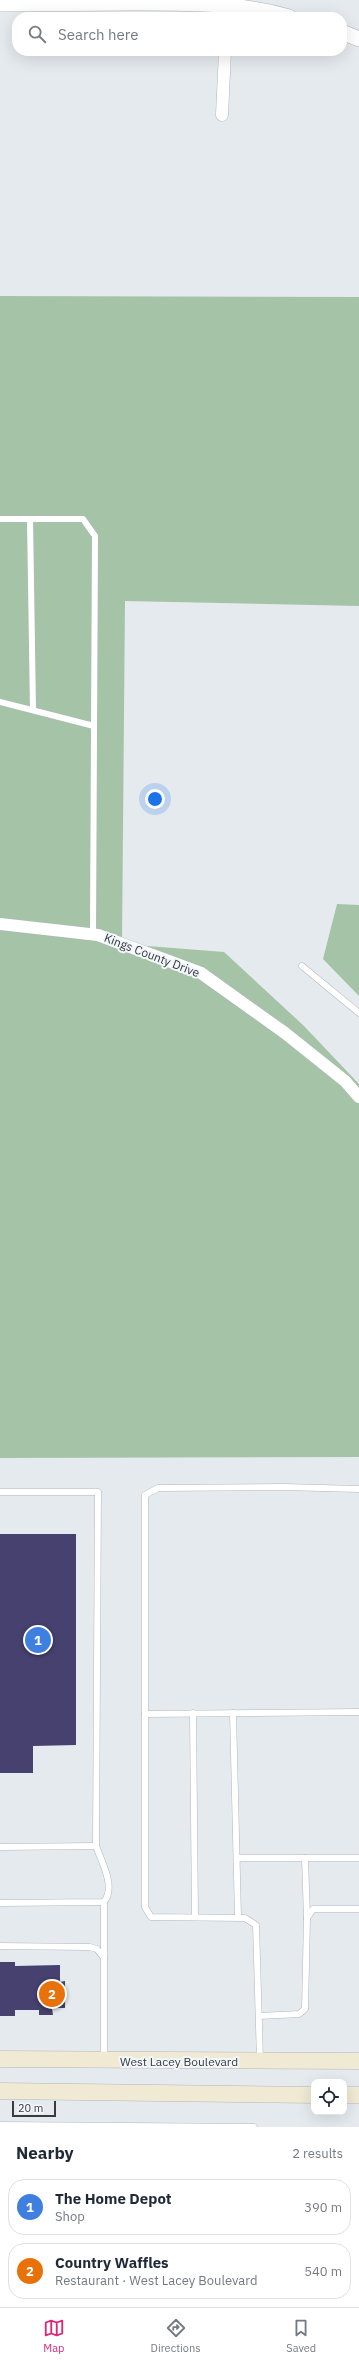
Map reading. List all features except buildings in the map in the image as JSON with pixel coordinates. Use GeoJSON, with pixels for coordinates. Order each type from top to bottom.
{"type":"FeatureCollection","features":[{"type":"Feature","properties":{"kind":"main road","name":"West Lacey Boulevard"},"geometry":{"type":"LineString","coordinates":[[0,2059],[104,2061],[359,2061]]}},
{"type":"Feature","properties":{"kind":"main road"},"geometry":{"type":"LineString","coordinates":[[0,2091],[311,2095]]}},
{"type":"Feature","properties":{"kind":"main road"},"geometry":{"type":"LineString","coordinates":[[347,2095],[359,2096]]}},
{"type":"Feature","properties":{"kind":"street"},"geometry":{"type":"LineString","coordinates":[[0,4],[195,3],[271,12]]}},
{"type":"Feature","properties":{"kind":"street"},"geometry":{"type":"LineString","coordinates":[[347,34],[359,39]]}},
{"type":"Feature","properties":{"kind":"street"},"geometry":{"type":"LineString","coordinates":[[222,115],[225,56]]}},
{"type":"Feature","properties":{"kind":"street","name":"Kings County Drive"},"geometry":{"type":"LineString","coordinates":[[0,924],[93,934],[201,973],[285,1033],[346,1081],[359,1097]]}},
{"type":"Feature","properties":{"kind":"lane"},"geometry":{"type":"LineString","coordinates":[[0,519],[83,519],[95,536],[93,934]]}},
{"type":"Feature","properties":{"kind":"lane"},"geometry":{"type":"LineString","coordinates":[[30,519],[33,710]]}},
{"type":"Feature","properties":{"kind":"lane"},"geometry":{"type":"LineString","coordinates":[[0,702],[94,726]]}},
{"type":"Feature","properties":{"kind":"lane"},"geometry":{"type":"LineString","coordinates":[[302,966],[359,1013]]}},
{"type":"Feature","properties":{"kind":"lane"},"geometry":{"type":"LineString","coordinates":[[260,2061],[256,1925],[245,1918],[151,1917],[144,1907],[144,1495],[158,1488],[284,1487],[359,1489]]}},
{"type":"Feature","properties":{"kind":"lane"},"geometry":{"type":"LineString","coordinates":[[0,1492],[98,1492],[96,1846],[109,1886],[109,1896],[104,1902],[104,2061]]}},
{"type":"Feature","properties":{"kind":"lane"},"geometry":{"type":"LineString","coordinates":[[144,1714],[359,1712]]}},
{"type":"Feature","properties":{"kind":"lane"},"geometry":{"type":"LineString","coordinates":[[193,1713],[194,1917]]}},
{"type":"Feature","properties":{"kind":"lane"},"geometry":{"type":"LineString","coordinates":[[233,1713],[238,1918]]}},
{"type":"Feature","properties":{"kind":"lane"},"geometry":{"type":"LineString","coordinates":[[0,1847],[96,1846]]}},
{"type":"Feature","properties":{"kind":"lane"},"geometry":{"type":"LineString","coordinates":[[237,1858],[359,1858]]}},
{"type":"Feature","properties":{"kind":"lane"},"geometry":{"type":"LineString","coordinates":[[258,2016],[299,2014],[305,2009],[307,1918],[305,1858]]}},
{"type":"Feature","properties":{"kind":"lane"},"geometry":{"type":"LineString","coordinates":[[0,1903],[104,1902]]}},
{"type":"Feature","properties":{"kind":"lane"},"geometry":{"type":"LineString","coordinates":[[307,1918],[313,1909],[359,1909]]}},
{"type":"Feature","properties":{"kind":"lane"},"geometry":{"type":"LineString","coordinates":[[0,1946],[90,1947],[97,1949],[104,1958]]}},
{"type":"Feature","properties":{"kind":"lane"},"geometry":{"type":"LineString","coordinates":[[0,2125],[254,2127]]}},
{"type":"Feature","properties":{"kind":"green space"},"geometry":{"type":"Polygon","coordinates":[[[0,296],[359,297],[359,606],[125,601],[122,944],[224,952],[304,1026],[359,1084],[359,1457],[0,1458],[0,296]]]}},
{"type":"Feature","properties":{"kind":"green space"},"geometry":{"type":"Polygon","coordinates":[[[337,904],[359,905],[359,996],[323,959],[337,904]]]}},
{"type":"Feature","properties":{"kind":"place","name":"The Home Depot"},"geometry":{"type":"Point","coordinates":[38,1640]}},
{"type":"Feature","properties":{"kind":"place","name":"Country Waffles"},"geometry":{"type":"Point","coordinates":[52,1994]}}]}
